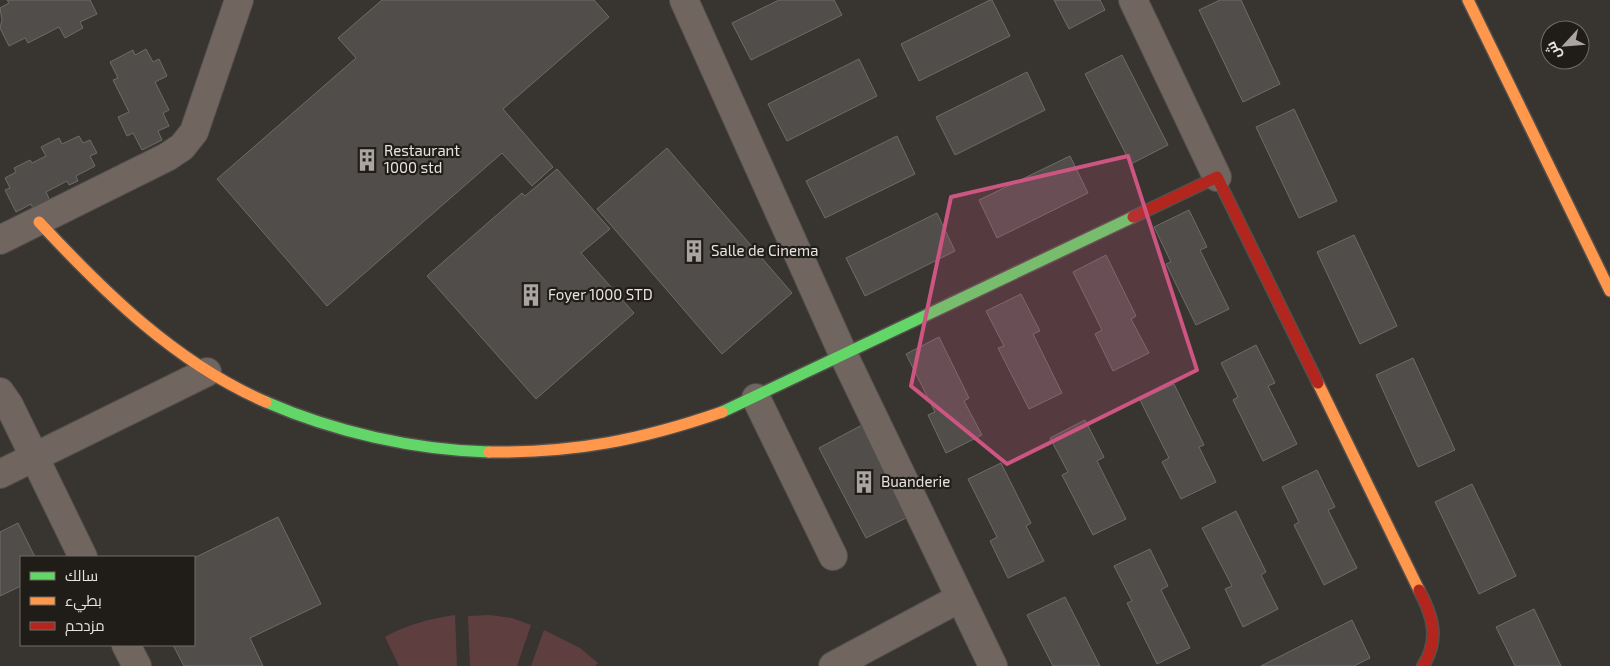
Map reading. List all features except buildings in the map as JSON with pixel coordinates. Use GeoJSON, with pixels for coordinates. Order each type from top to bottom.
{"type":"FeatureCollection","features":[{"type":"Feature","properties":{"kind":"street"},"geometry":{"type":"LineString","coordinates":[[0,240],[167,157],[182,147],[194,132],[240,0]]}},
{"type":"Feature","properties":{"kind":"street"},"geometry":{"type":"LineString","coordinates":[[684,0],[844,356],[993,666]]}},
{"type":"Feature","properties":{"kind":"street"},"geometry":{"type":"LineString","coordinates":[[1133,0],[1217,177],[1430,611],[1435,636],[1432,652],[1423,666]]}},
{"type":"Feature","properties":{"kind":"street"},"geometry":{"type":"LineString","coordinates":[[1468,0],[1610,291]]}},
{"type":"Feature","properties":{"kind":"street"},"geometry":{"type":"LineString","coordinates":[[39,222],[101,286],[169,345],[207,372],[268,402],[333,426],[410,443],[515,453],[578,450],[637,439],[670,431],[756,398],[1217,177]]}},
{"type":"Feature","properties":{"kind":"street"},"geometry":{"type":"LineString","coordinates":[[0,474],[207,372]]}},
{"type":"Feature","properties":{"kind":"street"},"geometry":{"type":"LineString","coordinates":[[0,392],[9,405],[82,556]]}},
{"type":"Feature","properties":{"kind":"street"},"geometry":{"type":"LineString","coordinates":[[756,398],[833,556]]}},
{"type":"Feature","properties":{"kind":"street"},"geometry":{"type":"LineString","coordinates":[[833,666],[960,598]]}},
{"type":"Feature","properties":{"kind":"street"},"geometry":{"type":"LineString","coordinates":[[127,646],[137,666]]}},
{"type":"Feature","properties":{"kind":"highlighted area"},"geometry":{"type":"Polygon","coordinates":[[[1128,156],[1197,370],[1007,464],[911,386],[951,197],[1128,156]]]}},
{"type":"Feature","properties":{"kind":"shaded area"},"geometry":{"type":"Polygon","coordinates":[[[455,615],[457,666],[399,666],[385,637],[419,623],[455,615]]]}},
{"type":"Feature","properties":{"kind":"shaded area"},"geometry":{"type":"Polygon","coordinates":[[[490,615],[512,618],[531,625],[517,666],[470,666],[468,616],[490,615]]]}},
{"type":"Feature","properties":{"kind":"shaded area"},"geometry":{"type":"Polygon","coordinates":[[[544,630],[580,648],[598,663],[595,666],[531,666],[544,630]]]}},
{"type":"Feature","properties":{"kind":"traffic: fast"},"geometry":{"type":"LineString","coordinates":[[722,412],[1133,217]]}},
{"type":"Feature","properties":{"kind":"traffic: fast"},"geometry":{"type":"LineString","coordinates":[[266,402],[319,422],[375,438],[432,448],[489,452]]}},
{"type":"Feature","properties":{"kind":"traffic: slow"},"geometry":{"type":"LineString","coordinates":[[1468,0],[1610,291]]}},
{"type":"Feature","properties":{"kind":"traffic: slow"},"geometry":{"type":"LineString","coordinates":[[39,222],[116,300],[172,347],[233,386],[266,402]]}},
{"type":"Feature","properties":{"kind":"traffic: slow"},"geometry":{"type":"LineString","coordinates":[[1318,383],[1419,590]]}},
{"type":"Feature","properties":{"kind":"traffic: slow"},"geometry":{"type":"LineString","coordinates":[[489,452],[550,450],[607,443],[664,430],[722,412]]}},
{"type":"Feature","properties":{"kind":"traffic: jam"},"geometry":{"type":"LineString","coordinates":[[1133,217],[1217,177],[1318,383]]}},
{"type":"Feature","properties":{"kind":"traffic: jam"},"geometry":{"type":"LineString","coordinates":[[1419,590],[1428,609],[1433,628],[1432,646],[1423,666]]}},
{"type":"Feature","properties":{"kind":"place","name":"Restaurant 1000 std"},"geometry":{"type":"Point","coordinates":[367,160]}},
{"type":"Feature","properties":{"kind":"place","name":"Salle de Cinema"},"geometry":{"type":"Point","coordinates":[694,251]}},
{"type":"Feature","properties":{"kind":"place","name":"Foyer 1000 STD"},"geometry":{"type":"Point","coordinates":[531,295]}},
{"type":"Feature","properties":{"kind":"place","name":"Buanderie"},"geometry":{"type":"Point","coordinates":[864,482]}}]}
